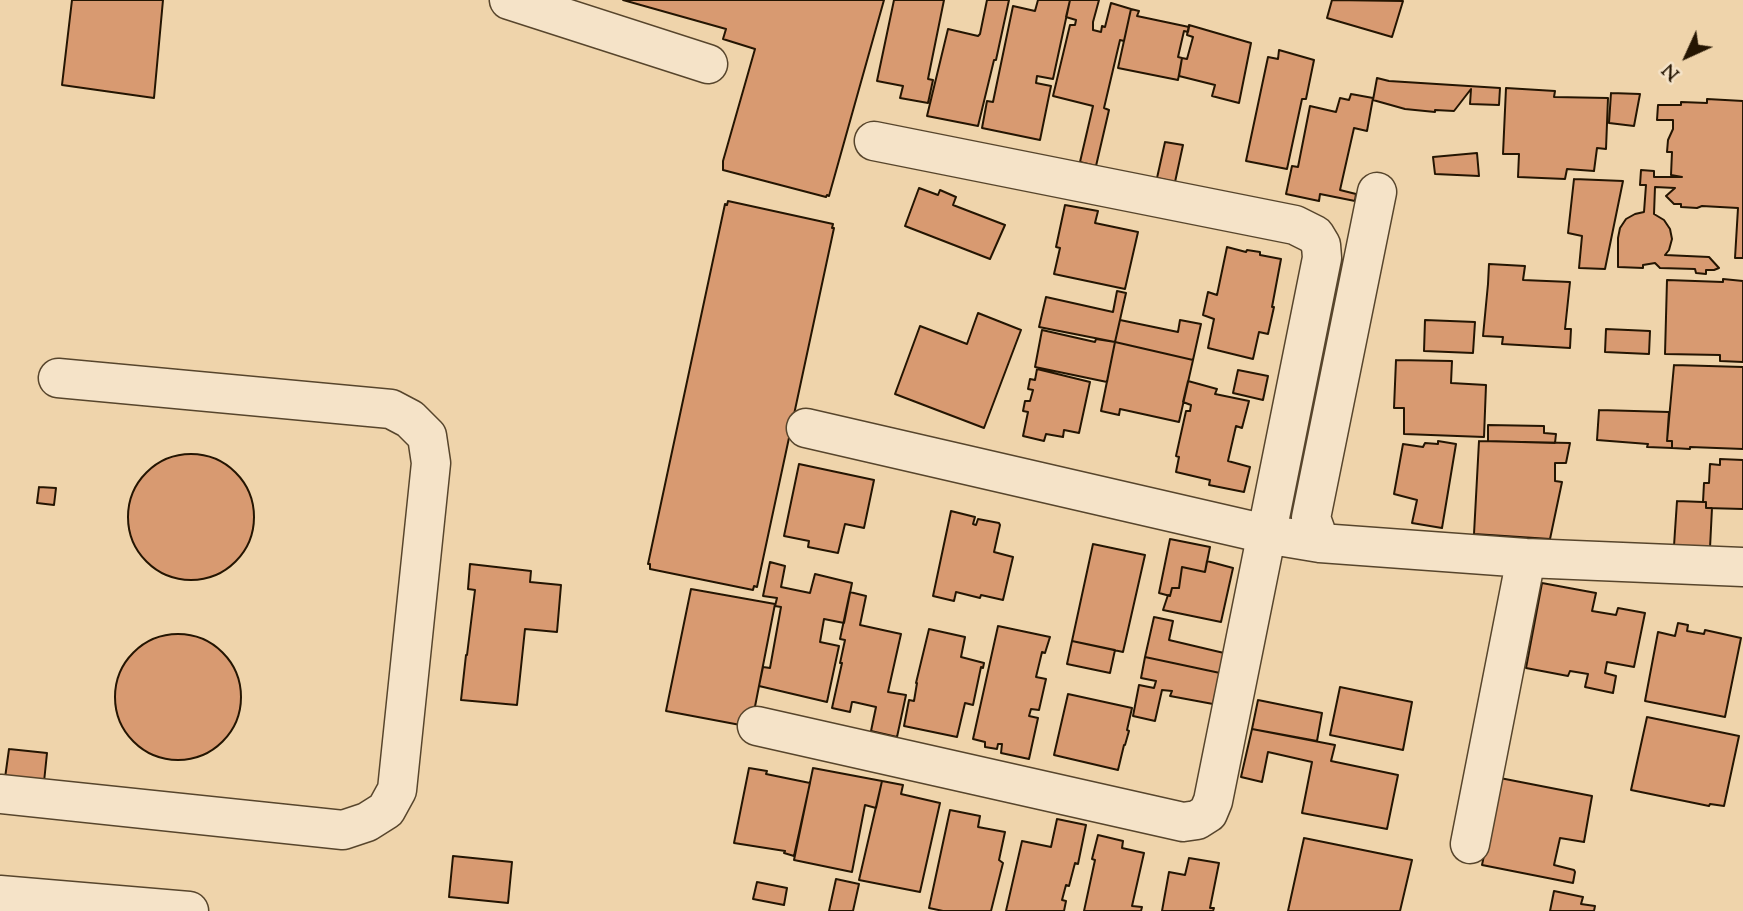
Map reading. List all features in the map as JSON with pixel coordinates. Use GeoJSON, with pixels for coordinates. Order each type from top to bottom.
{"type":"FeatureCollection","features":[{"type":"Feature","properties":{"kind":"street"},"geometry":{"type":"LineString","coordinates":[[509,0],[708,64]]}},
{"type":"Feature","properties":{"kind":"street"},"geometry":{"type":"LineString","coordinates":[[757,726],[1183,822],[1197,820],[1208,813],[1213,801],[1322,258],[1321,245],[1315,235],[1295,225],[874,141]]}},
{"type":"Feature","properties":{"kind":"street"},"geometry":{"type":"LineString","coordinates":[[1320,543],[1311,518],[1377,192]]}},
{"type":"Feature","properties":{"kind":"street"},"geometry":{"type":"LineString","coordinates":[[0,794],[343,830],[367,822],[386,810],[397,790],[431,463],[427,436],[410,419],[391,409],[58,378]]}},
{"type":"Feature","properties":{"kind":"street"},"geometry":{"type":"LineString","coordinates":[[806,428],[1266,534],[1320,543],[1526,558],[1743,567]]}},
{"type":"Feature","properties":{"kind":"street"},"geometry":{"type":"LineString","coordinates":[[1470,844],[1526,558]]}},
{"type":"Feature","properties":{"kind":"street"},"geometry":{"type":"LineString","coordinates":[[0,895],[189,911]]}},
{"type":"Feature","properties":{"kind":"building"},"geometry":{"type":"Polygon","coordinates":[[[72,0],[163,0],[154,98],[62,85],[72,0]]]}},
{"type":"Feature","properties":{"kind":"building"},"geometry":{"type":"Polygon","coordinates":[[[623,0],[884,0],[829,196],[723,170],[723,161],[755,49],[723,39],[726,29],[623,0]]]}},
{"type":"Feature","properties":{"kind":"building"},"geometry":{"type":"Polygon","coordinates":[[[894,0],[944,0],[928,79],[933,80],[928,103],[900,98],[903,86],[877,81],[894,0]]]}},
{"type":"Feature","properties":{"kind":"building"},"geometry":{"type":"Polygon","coordinates":[[[987,0],[1009,0],[978,126],[927,116],[948,29],[978,36],[987,0]]]}},
{"type":"Feature","properties":{"kind":"building"},"geometry":{"type":"Polygon","coordinates":[[[1038,0],[1070,0],[1053,79],[1037,76],[1036,83],[1051,86],[1040,140],[982,128],[987,101],[993,102],[1013,6],[1035,11],[1038,0]]]}},
{"type":"Feature","properties":{"kind":"building"},"geometry":{"type":"Polygon","coordinates":[[[1070,0],[1099,0],[1093,30],[1101,32],[1102,26],[1105,27],[1111,3],[1131,9],[1124,41],[1120,40],[1104,108],[1109,110],[1096,166],[1080,162],[1093,106],[1053,96],[1070,25],[1075,25],[1076,20],[1066,17],[1070,0]]]}},
{"type":"Feature","properties":{"kind":"building"},"geometry":{"type":"Polygon","coordinates":[[[1332,0],[1403,1],[1392,37],[1327,18],[1332,0]]]}},
{"type":"Feature","properties":{"kind":"building"},"geometry":{"type":"Polygon","coordinates":[[[1131,9],[1139,11],[1137,16],[1189,27],[1188,32],[1184,31],[1178,57],[1182,58],[1178,80],[1118,68],[1131,9]]]}},
{"type":"Feature","properties":{"kind":"building"},"geometry":{"type":"Polygon","coordinates":[[[1189,25],[1251,43],[1239,103],[1212,96],[1215,85],[1179,76],[1182,58],[1187,59],[1193,37],[1187,35],[1189,25]]]}},
{"type":"Feature","properties":{"kind":"building"},"geometry":{"type":"Polygon","coordinates":[[[1279,50],[1314,60],[1306,99],[1302,99],[1287,169],[1246,161],[1268,57],[1278,59],[1279,50]]]}},
{"type":"Feature","properties":{"kind":"building"},"geometry":{"type":"Polygon","coordinates":[[[1377,78],[1500,88],[1499,105],[1470,104],[1471,89],[1454,111],[1405,109],[1373,100],[1377,78]]]}},
{"type":"Feature","properties":{"kind":"building"},"geometry":{"type":"Polygon","coordinates":[[[1506,88],[1555,91],[1554,97],[1608,98],[1606,149],[1597,148],[1594,171],[1567,169],[1565,179],[1518,177],[1519,154],[1503,154],[1506,88]]]}},
{"type":"Feature","properties":{"kind":"building"},"geometry":{"type":"Polygon","coordinates":[[[1611,93],[1640,94],[1634,126],[1609,123],[1611,93]]]}},
{"type":"Feature","properties":{"kind":"building"},"geometry":{"type":"Polygon","coordinates":[[[1351,94],[1373,98],[1367,131],[1354,128],[1340,190],[1356,194],[1355,201],[1320,194],[1319,201],[1286,194],[1292,166],[1298,167],[1310,106],[1336,112],[1340,98],[1349,100],[1351,94]]]}},
{"type":"Feature","properties":{"kind":"building"},"geometry":{"type":"Polygon","coordinates":[[[1707,99],[1743,101],[1743,258],[1735,258],[1738,208],[1681,207],[1681,204],[1674,204],[1666,196],[1675,188],[1655,187],[1654,214],[1664,220],[1672,239],[1665,255],[1709,257],[1719,268],[1706,270],[1706,274],[1696,273],[1695,269],[1660,268],[1655,263],[1643,265],[1643,268],[1618,267],[1620,228],[1626,219],[1644,212],[1646,185],[1640,185],[1641,170],[1654,171],[1654,177],[1682,177],[1671,175],[1672,152],[1667,152],[1673,120],[1657,120],[1658,105],[1707,103],[1707,99]]]}},
{"type":"Feature","properties":{"kind":"building"},"geometry":{"type":"Polygon","coordinates":[[[1165,142],[1183,145],[1175,182],[1157,178],[1165,142]]]}},
{"type":"Feature","properties":{"kind":"building"},"geometry":{"type":"Polygon","coordinates":[[[1477,153],[1479,176],[1435,174],[1433,157],[1477,153]]]}},
{"type":"Feature","properties":{"kind":"building"},"geometry":{"type":"Polygon","coordinates":[[[1574,179],[1623,181],[1605,269],[1579,268],[1582,236],[1568,233],[1574,179]]]}},
{"type":"Feature","properties":{"kind":"building"},"geometry":{"type":"Polygon","coordinates":[[[919,188],[938,195],[940,190],[956,197],[953,205],[1005,225],[990,259],[905,226],[919,188]]]}},
{"type":"Feature","properties":{"kind":"building"},"geometry":{"type":"Polygon","coordinates":[[[728,201],[833,224],[834,228],[757,587],[754,586],[753,590],[650,569],[648,564],[725,204],[727,205],[728,201]]]}},
{"type":"Feature","properties":{"kind":"building"},"geometry":{"type":"Polygon","coordinates":[[[1065,205],[1098,211],[1095,223],[1138,232],[1125,289],[1054,274],[1060,248],[1056,247],[1065,205]]]}},
{"type":"Feature","properties":{"kind":"building"},"geometry":{"type":"Polygon","coordinates":[[[1227,247],[1260,252],[1260,255],[1281,259],[1268,334],[1259,332],[1253,359],[1208,348],[1214,319],[1203,315],[1208,292],[1217,295],[1227,247]]]}},
{"type":"Feature","properties":{"kind":"building"},"geometry":{"type":"Polygon","coordinates":[[[1489,264],[1525,266],[1523,280],[1570,282],[1565,329],[1571,329],[1570,348],[1502,344],[1503,337],[1483,336],[1489,264]]]}},
{"type":"Feature","properties":{"kind":"building"},"geometry":{"type":"Polygon","coordinates":[[[1723,279],[1743,281],[1743,362],[1720,361],[1720,355],[1665,354],[1667,280],[1723,282],[1723,279]]]}},
{"type":"Feature","properties":{"kind":"building"},"geometry":{"type":"Polygon","coordinates":[[[1117,291],[1126,293],[1115,342],[1039,327],[1046,297],[1113,312],[1117,291]]]}},
{"type":"Feature","properties":{"kind":"building"},"geometry":{"type":"Polygon","coordinates":[[[978,313],[1021,330],[984,428],[895,394],[920,326],[967,344],[978,313]]]}},
{"type":"Feature","properties":{"kind":"building"},"geometry":{"type":"Polygon","coordinates":[[[1120,320],[1178,332],[1180,320],[1201,324],[1193,360],[1115,342],[1120,320]]]}},
{"type":"Feature","properties":{"kind":"building"},"geometry":{"type":"Polygon","coordinates":[[[1425,320],[1475,322],[1473,353],[1424,351],[1425,320]]]}},
{"type":"Feature","properties":{"kind":"building"},"geometry":{"type":"Polygon","coordinates":[[[1606,329],[1650,331],[1649,354],[1605,352],[1606,329]]]}},
{"type":"Feature","properties":{"kind":"building"},"geometry":{"type":"Polygon","coordinates":[[[1042,330],[1095,342],[1096,339],[1115,342],[1107,382],[1035,367],[1042,330]]]}},
{"type":"Feature","properties":{"kind":"building"},"geometry":{"type":"Polygon","coordinates":[[[1115,342],[1193,360],[1179,422],[1120,409],[1119,415],[1101,411],[1115,342]]]}},
{"type":"Feature","properties":{"kind":"building"},"geometry":{"type":"Polygon","coordinates":[[[1396,360],[1452,361],[1451,383],[1486,385],[1484,437],[1404,434],[1404,408],[1394,408],[1396,360]]]}},
{"type":"Feature","properties":{"kind":"building"},"geometry":{"type":"Polygon","coordinates":[[[1674,365],[1743,367],[1743,449],[1672,448],[1672,441],[1667,441],[1674,365]]]}},
{"type":"Feature","properties":{"kind":"building"},"geometry":{"type":"Polygon","coordinates":[[[1037,369],[1090,382],[1079,433],[1064,430],[1063,437],[1046,434],[1044,441],[1023,436],[1028,412],[1023,411],[1025,401],[1030,401],[1033,390],[1028,389],[1030,379],[1035,380],[1037,369]]]}},
{"type":"Feature","properties":{"kind":"building"},"geometry":{"type":"Polygon","coordinates":[[[1238,370],[1268,376],[1263,400],[1233,393],[1238,370]]]}},
{"type":"Feature","properties":{"kind":"building"},"geometry":{"type":"Polygon","coordinates":[[[1188,381],[1217,389],[1215,394],[1249,401],[1242,428],[1236,426],[1228,461],[1250,467],[1244,492],[1209,485],[1210,480],[1176,472],[1179,457],[1176,456],[1186,411],[1190,411],[1191,405],[1183,402],[1188,381]]]}},
{"type":"Feature","properties":{"kind":"building"},"geometry":{"type":"Polygon","coordinates":[[[1599,410],[1669,412],[1667,441],[1672,441],[1672,448],[1597,440],[1599,410]]]}},
{"type":"Feature","properties":{"kind":"building"},"geometry":{"type":"Polygon","coordinates":[[[1488,425],[1544,426],[1544,433],[1556,434],[1555,443],[1488,441],[1488,425]]]}},
{"type":"Feature","properties":{"kind":"building"},"geometry":{"type":"Polygon","coordinates":[[[1438,441],[1456,444],[1442,528],[1412,523],[1417,500],[1394,494],[1403,444],[1423,447],[1425,443],[1438,444],[1438,441]]]}},
{"type":"Feature","properties":{"kind":"building"},"geometry":{"type":"Polygon","coordinates":[[[1479,441],[1570,443],[1566,463],[1555,463],[1555,481],[1562,482],[1550,539],[1474,534],[1479,441]]]}},
{"type":"Feature","properties":{"kind":"building"},"geometry":{"type":"Polygon","coordinates":[[[191,454],[215,458],[236,472],[250,493],[254,517],[250,541],[236,562],[215,576],[191,580],[167,576],[146,562],[132,541],[128,517],[132,493],[146,472],[167,458],[191,454]]]}},
{"type":"Feature","properties":{"kind":"building"},"geometry":{"type":"Polygon","coordinates":[[[1720,459],[1743,460],[1743,509],[1706,508],[1706,502],[1703,502],[1704,483],[1709,483],[1710,464],[1720,465],[1720,459]]]}},
{"type":"Feature","properties":{"kind":"building"},"geometry":{"type":"Polygon","coordinates":[[[799,464],[874,480],[864,528],[845,524],[838,553],[808,547],[809,541],[784,536],[799,464]]]}},
{"type":"Feature","properties":{"kind":"building"},"geometry":{"type":"Polygon","coordinates":[[[39,487],[56,488],[54,505],[37,503],[39,487]]]}},
{"type":"Feature","properties":{"kind":"building"},"geometry":{"type":"Polygon","coordinates":[[[1677,501],[1706,502],[1706,508],[1712,508],[1710,548],[1674,546],[1677,501]]]}},
{"type":"Feature","properties":{"kind":"building"},"geometry":{"type":"Polygon","coordinates":[[[951,511],[975,517],[973,524],[976,525],[978,519],[999,523],[994,552],[1013,557],[1003,600],[956,592],[954,601],[933,596],[951,511]]]}},
{"type":"Feature","properties":{"kind":"building"},"geometry":{"type":"Polygon","coordinates":[[[1170,539],[1210,547],[1205,572],[1182,567],[1179,588],[1172,588],[1170,596],[1159,593],[1170,539]]]}},
{"type":"Feature","properties":{"kind":"building"},"geometry":{"type":"Polygon","coordinates":[[[1093,544],[1145,555],[1123,652],[1072,641],[1093,544]]]}},
{"type":"Feature","properties":{"kind":"building"},"geometry":{"type":"Polygon","coordinates":[[[1207,561],[1233,568],[1221,622],[1163,610],[1172,588],[1179,588],[1182,567],[1205,572],[1207,561]]]}},
{"type":"Feature","properties":{"kind":"building"},"geometry":{"type":"Polygon","coordinates":[[[770,562],[785,566],[781,587],[810,593],[815,574],[852,583],[844,623],[824,619],[820,642],[839,646],[827,702],[759,686],[763,667],[770,668],[781,607],[775,606],[777,598],[763,596],[770,562]]]}},
{"type":"Feature","properties":{"kind":"building"},"geometry":{"type":"Polygon","coordinates":[[[470,564],[531,571],[530,582],[561,585],[557,632],[525,629],[517,705],[461,700],[475,590],[468,589],[470,564]]]}},
{"type":"Feature","properties":{"kind":"building"},"geometry":{"type":"Polygon","coordinates":[[[1542,583],[1596,593],[1592,611],[1616,615],[1618,608],[1645,613],[1634,667],[1607,662],[1605,673],[1616,676],[1613,693],[1585,687],[1588,674],[1570,671],[1568,676],[1526,668],[1542,583]]]}},
{"type":"Feature","properties":{"kind":"building"},"geometry":{"type":"Polygon","coordinates":[[[691,589],[775,604],[751,727],[666,711],[691,589]]]}},
{"type":"Feature","properties":{"kind":"building"},"geometry":{"type":"Polygon","coordinates":[[[850,592],[866,596],[860,625],[901,634],[888,692],[906,695],[897,737],[871,731],[876,707],[852,702],[850,712],[832,708],[842,663],[845,640],[840,639],[850,592]]]}},
{"type":"Feature","properties":{"kind":"building"},"geometry":{"type":"Polygon","coordinates":[[[1154,617],[1173,621],[1169,640],[1224,653],[1220,673],[1145,657],[1154,617]]]}},
{"type":"Feature","properties":{"kind":"building"},"geometry":{"type":"Polygon","coordinates":[[[1678,623],[1688,625],[1687,631],[1704,634],[1705,630],[1741,638],[1725,717],[1645,701],[1658,632],[1675,636],[1678,623]]]}},
{"type":"Feature","properties":{"kind":"building"},"geometry":{"type":"Polygon","coordinates":[[[998,626],[1050,637],[1045,653],[1042,652],[1036,677],[1046,679],[1039,710],[1031,709],[1029,716],[1038,718],[1029,759],[1001,753],[1002,744],[998,744],[997,749],[985,747],[985,742],[973,739],[998,626]]]}},
{"type":"Feature","properties":{"kind":"building"},"geometry":{"type":"Polygon","coordinates":[[[929,629],[965,637],[961,657],[984,663],[973,705],[965,703],[957,737],[904,726],[909,700],[914,701],[929,629]]]}},
{"type":"Feature","properties":{"kind":"building"},"geometry":{"type":"Polygon","coordinates":[[[178,634],[202,638],[223,652],[237,673],[241,697],[237,721],[223,742],[202,756],[178,760],[154,756],[133,742],[119,721],[115,697],[119,673],[133,652],[154,638],[178,634]]]}},
{"type":"Feature","properties":{"kind":"building"},"geometry":{"type":"Polygon","coordinates":[[[1072,641],[1115,650],[1110,673],[1067,664],[1072,641]]]}},
{"type":"Feature","properties":{"kind":"building"},"geometry":{"type":"Polygon","coordinates":[[[1145,657],[1220,673],[1213,704],[1170,696],[1172,691],[1162,690],[1155,721],[1133,716],[1139,685],[1154,688],[1156,681],[1141,678],[1145,657]]]}},
{"type":"Feature","properties":{"kind":"building"},"geometry":{"type":"Polygon","coordinates":[[[1340,687],[1412,702],[1403,750],[1330,735],[1340,687]]]}},
{"type":"Feature","properties":{"kind":"building"},"geometry":{"type":"Polygon","coordinates":[[[1068,694],[1132,708],[1127,730],[1129,731],[1118,770],[1054,755],[1068,694]]]}},
{"type":"Feature","properties":{"kind":"building"},"geometry":{"type":"Polygon","coordinates":[[[1258,700],[1322,713],[1317,741],[1252,729],[1258,700]]]}},
{"type":"Feature","properties":{"kind":"building"},"geometry":{"type":"Polygon","coordinates":[[[1647,717],[1739,736],[1724,806],[1709,806],[1631,790],[1647,717]]]}},
{"type":"Feature","properties":{"kind":"building"},"geometry":{"type":"Polygon","coordinates":[[[1252,729],[1335,745],[1331,761],[1398,775],[1387,829],[1302,813],[1312,762],[1268,752],[1262,782],[1241,777],[1252,729]]]}},
{"type":"Feature","properties":{"kind":"building"},"geometry":{"type":"Polygon","coordinates":[[[9,749],[47,753],[44,782],[5,778],[9,749]]]}},
{"type":"Feature","properties":{"kind":"building"},"geometry":{"type":"Polygon","coordinates":[[[749,768],[810,783],[794,856],[784,853],[785,851],[734,843],[749,768]]]}},
{"type":"Feature","properties":{"kind":"building"},"geometry":{"type":"Polygon","coordinates":[[[813,768],[882,781],[876,808],[865,805],[852,872],[794,860],[813,768]]]}},
{"type":"Feature","properties":{"kind":"building"},"geometry":{"type":"Polygon","coordinates":[[[1500,778],[1592,796],[1584,842],[1560,838],[1554,865],[1574,870],[1573,883],[1482,865],[1500,778]]]}},
{"type":"Feature","properties":{"kind":"building"},"geometry":{"type":"Polygon","coordinates":[[[882,781],[903,785],[901,794],[940,803],[920,892],[859,880],[882,781]]]}},
{"type":"Feature","properties":{"kind":"building"},"geometry":{"type":"Polygon","coordinates":[[[950,810],[980,816],[978,827],[1005,832],[999,860],[1003,863],[991,911],[943,911],[929,908],[950,810]]]}},
{"type":"Feature","properties":{"kind":"building"},"geometry":{"type":"Polygon","coordinates":[[[1057,819],[1086,825],[1078,864],[1075,863],[1062,900],[1066,901],[1064,911],[1006,911],[1022,841],[1051,847],[1057,819]]]}},
{"type":"Feature","properties":{"kind":"building"},"geometry":{"type":"Polygon","coordinates":[[[1098,835],[1123,841],[1122,848],[1144,853],[1132,906],[1142,907],[1141,911],[1084,911],[1098,835]]]}},
{"type":"Feature","properties":{"kind":"building"},"geometry":{"type":"Polygon","coordinates":[[[1304,838],[1412,860],[1400,911],[1288,911],[1304,838]]]}},
{"type":"Feature","properties":{"kind":"building"},"geometry":{"type":"Polygon","coordinates":[[[453,856],[512,862],[508,903],[449,897],[453,856]]]}},
{"type":"Feature","properties":{"kind":"building"},"geometry":{"type":"Polygon","coordinates":[[[1189,858],[1219,863],[1210,908],[1214,908],[1213,911],[1162,911],[1169,872],[1185,875],[1189,858]]]}},
{"type":"Feature","properties":{"kind":"building"},"geometry":{"type":"Polygon","coordinates":[[[836,879],[859,884],[853,911],[829,911],[836,879]]]}},
{"type":"Feature","properties":{"kind":"building"},"geometry":{"type":"Polygon","coordinates":[[[757,882],[787,888],[784,905],[753,899],[757,882]]]}},
{"type":"Feature","properties":{"kind":"building"},"geometry":{"type":"Polygon","coordinates":[[[1554,891],[1583,897],[1581,904],[1595,906],[1594,911],[1550,911],[1554,891]]]}}]}
